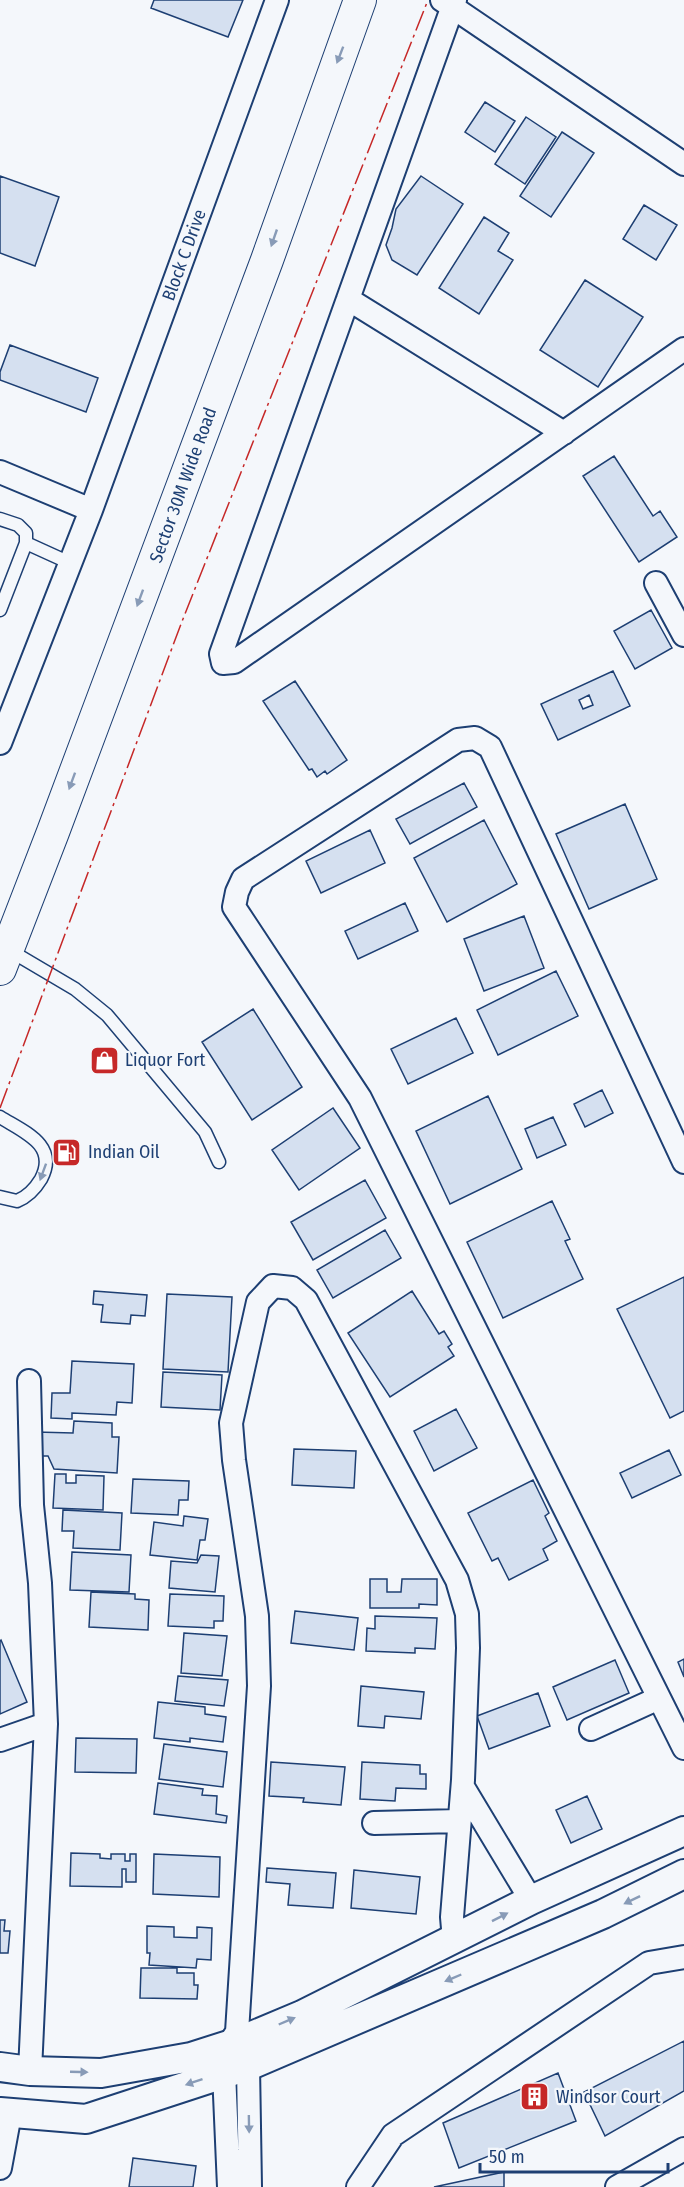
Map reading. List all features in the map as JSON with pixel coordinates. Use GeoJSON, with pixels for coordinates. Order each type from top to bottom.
{"type":"FeatureCollection","features":[{"type":"Feature","properties":{"kind":"main road","name":"Sector 30M Wide Road"},"geometry":{"type":"LineString","coordinates":[[4,959],[254,293],[360,0]]}},
{"type":"Feature","properties":{"kind":"street","name":"Block C Drive"},"geometry":{"type":"LineString","coordinates":[[0,743],[91,510],[277,0]]}},
{"type":"Feature","properties":{"kind":"street"},"geometry":{"type":"LineString","coordinates":[[684,164],[450,2],[348,299],[221,654],[223,663],[234,662],[684,349]]}},
{"type":"Feature","properties":{"kind":"street"},"geometry":{"type":"LineString","coordinates":[[348,299],[564,433]]}},
{"type":"Feature","properties":{"kind":"street"},"geometry":{"type":"LineString","coordinates":[[0,472],[91,510]]}},
{"type":"Feature","properties":{"kind":"street"},"geometry":{"type":"LineString","coordinates":[[656,583],[684,635]]}},
{"type":"Feature","properties":{"kind":"street"},"geometry":{"type":"LineString","coordinates":[[684,1162],[490,747],[475,738],[458,740],[243,879],[234,907],[360,1098],[684,1748]]}},
{"type":"Feature","properties":{"kind":"street"},"geometry":{"type":"LineString","coordinates":[[229,2187],[259,1686],[257,1616],[234,1460],[231,1423],[258,1302],[273,1286],[292,1288],[306,1300],[457,1580],[467,1614],[463,1787],[452,1917],[454,1940]]}},
{"type":"Feature","properties":{"kind":"street"},"geometry":{"type":"LineString","coordinates":[[29,1381],[32,1505],[40,1583],[45,1724],[30,2071]]}},
{"type":"Feature","properties":{"kind":"street"},"geometry":{"type":"LineString","coordinates":[[591,1729],[659,1698]]}},
{"type":"Feature","properties":{"kind":"street"},"geometry":{"type":"LineString","coordinates":[[0,1740],[45,1724]]}},
{"type":"Feature","properties":{"kind":"street"},"geometry":{"type":"LineString","coordinates":[[463,1787],[531,1900]]}},
{"type":"Feature","properties":{"kind":"street"},"geometry":{"type":"LineString","coordinates":[[374,1823],[459,1821]]}},
{"type":"Feature","properties":{"kind":"street"},"geometry":{"type":"LineString","coordinates":[[0,2067],[30,2071],[101,2073],[236,2051],[302,2015],[531,1900],[684,1831]]}},
{"type":"Feature","properties":{"kind":"street"},"geometry":{"type":"LineString","coordinates":[[0,2168],[5,2113],[86,2119],[236,2051],[603,1914],[684,1874]]}},
{"type":"Feature","properties":{"kind":"street"},"geometry":{"type":"LineString","coordinates":[[358,2187],[393,2135],[649,1963],[684,1957]]}},
{"type":"Feature","properties":{"kind":"street"},"geometry":{"type":"LineString","coordinates":[[236,2051],[250,2187]]}},
{"type":"Feature","properties":{"kind":"street"},"geometry":{"type":"LineString","coordinates":[[617,2187],[684,2149]]}},
{"type":"Feature","properties":{"kind":"lane"},"geometry":{"type":"LineString","coordinates":[[0,519],[18,525],[26,533],[26,543],[0,610]]}},
{"type":"Feature","properties":{"kind":"lane"},"geometry":{"type":"LineString","coordinates":[[26,543],[70,563]]}},
{"type":"Feature","properties":{"kind":"lane"},"geometry":{"type":"LineString","coordinates":[[4,959],[75,989],[107,1015],[205,1132],[219,1162]]}},
{"type":"Feature","properties":{"kind":"lane"},"geometry":{"type":"LineString","coordinates":[[0,1117],[42,1145],[47,1157],[46,1170],[38,1184],[25,1197],[17,1202],[0,1197]]}},
{"type":"Feature","properties":{"kind":"building"},"geometry":{"type":"Polygon","coordinates":[[[154,0],[243,0],[228,37],[151,8],[154,0]]]}},
{"type":"Feature","properties":{"kind":"building"},"geometry":{"type":"Polygon","coordinates":[[[485,102],[515,121],[495,152],[465,132],[485,102]]]}},
{"type":"Feature","properties":{"kind":"building"},"geometry":{"type":"Polygon","coordinates":[[[526,117],[556,137],[525,184],[495,164],[526,117]]]}},
{"type":"Feature","properties":{"kind":"building"},"geometry":{"type":"Polygon","coordinates":[[[562,132],[594,153],[551,217],[520,196],[562,132]]]}},
{"type":"Feature","properties":{"kind":"building"},"geometry":{"type":"Polygon","coordinates":[[[0,176],[59,197],[35,266],[0,253],[0,176]]]}},
{"type":"Feature","properties":{"kind":"building"},"geometry":{"type":"Polygon","coordinates":[[[421,176],[463,204],[417,275],[392,260],[386,245],[396,209],[421,176]]]}},
{"type":"Feature","properties":{"kind":"building"},"geometry":{"type":"Polygon","coordinates":[[[644,205],[677,225],[656,260],[623,239],[644,205]]]}},
{"type":"Feature","properties":{"kind":"building"},"geometry":{"type":"Polygon","coordinates":[[[484,217],[509,233],[498,251],[513,260],[479,314],[439,288],[484,217]]]}},
{"type":"Feature","properties":{"kind":"building"},"geometry":{"type":"Polygon","coordinates":[[[585,280],[643,317],[598,387],[540,350],[585,280]]]}},
{"type":"Feature","properties":{"kind":"building"},"geometry":{"type":"Polygon","coordinates":[[[10,345],[98,378],[86,412],[0,380],[0,372],[10,345]]]}},
{"type":"Feature","properties":{"kind":"building"},"geometry":{"type":"Polygon","coordinates":[[[614,456],[653,516],[660,511],[677,537],[639,562],[583,476],[614,456]]]}},
{"type":"Feature","properties":{"kind":"building"},"geometry":{"type":"Polygon","coordinates":[[[651,610],[672,648],[635,669],[614,631],[651,610]]]}},
{"type":"Feature","properties":{"kind":"building"},"geometry":{"type":"Polygon","coordinates":[[[613,671],[630,706],[558,740],[541,704],[613,671]],[[589,695],[579,700],[583,709],[593,705],[589,695]]]}},
{"type":"Feature","properties":{"kind":"building"},"geometry":{"type":"Polygon","coordinates":[[[295,681],[347,760],[327,774],[325,771],[317,777],[312,769],[309,770],[263,701],[295,681]]]}},
{"type":"Feature","properties":{"kind":"building"},"geometry":{"type":"Polygon","coordinates":[[[464,783],[477,807],[410,844],[396,819],[464,783]]]}},
{"type":"Feature","properties":{"kind":"building"},"geometry":{"type":"Polygon","coordinates":[[[625,804],[657,879],[589,909],[556,834],[625,804]]]}},
{"type":"Feature","properties":{"kind":"building"},"geometry":{"type":"Polygon","coordinates":[[[484,820],[517,884],[447,922],[414,858],[484,820]]]}},
{"type":"Feature","properties":{"kind":"building"},"geometry":{"type":"Polygon","coordinates":[[[370,830],[385,863],[321,893],[306,861],[370,830]]]}},
{"type":"Feature","properties":{"kind":"building"},"geometry":{"type":"Polygon","coordinates":[[[405,903],[418,931],[358,959],[345,931],[405,903]]]}},
{"type":"Feature","properties":{"kind":"building"},"geometry":{"type":"Polygon","coordinates":[[[524,916],[544,968],[484,991],[464,939],[524,916]]]}},
{"type":"Feature","properties":{"kind":"building"},"geometry":{"type":"Polygon","coordinates":[[[556,971],[578,1016],[498,1055],[477,1010],[556,971]]]}},
{"type":"Feature","properties":{"kind":"building"},"geometry":{"type":"Polygon","coordinates":[[[253,1009],[302,1087],[252,1120],[202,1042],[253,1009]]]}},
{"type":"Feature","properties":{"kind":"building"},"geometry":{"type":"Polygon","coordinates":[[[456,1018],[473,1053],[408,1084],[391,1049],[456,1018]]]}},
{"type":"Feature","properties":{"kind":"building"},"geometry":{"type":"Polygon","coordinates":[[[602,1090],[613,1113],[585,1127],[574,1104],[602,1090]]]}},
{"type":"Feature","properties":{"kind":"building"},"geometry":{"type":"Polygon","coordinates":[[[488,1096],[522,1169],[450,1204],[416,1131],[488,1096]]]}},
{"type":"Feature","properties":{"kind":"building"},"geometry":{"type":"Polygon","coordinates":[[[333,1108],[360,1148],[299,1190],[272,1150],[333,1108]]]}},
{"type":"Feature","properties":{"kind":"building"},"geometry":{"type":"Polygon","coordinates":[[[553,1117],[566,1145],[537,1158],[525,1129],[553,1117]]]}},
{"type":"Feature","properties":{"kind":"building"},"geometry":{"type":"Polygon","coordinates":[[[365,1180],[386,1218],[313,1260],[291,1222],[365,1180]]]}},
{"type":"Feature","properties":{"kind":"building"},"geometry":{"type":"Polygon","coordinates":[[[552,1201],[570,1239],[565,1241],[583,1279],[503,1318],[467,1242],[552,1201]]]}},
{"type":"Feature","properties":{"kind":"building"},"geometry":{"type":"Polygon","coordinates":[[[385,1230],[401,1258],[333,1298],[317,1270],[385,1230]]]}},
{"type":"Feature","properties":{"kind":"building"},"geometry":{"type":"Polygon","coordinates":[[[684,1277],[684,1411],[670,1418],[617,1309],[684,1277]]]}},
{"type":"Feature","properties":{"kind":"building"},"geometry":{"type":"Polygon","coordinates":[[[94,1291],[147,1295],[145,1316],[131,1315],[130,1324],[101,1322],[103,1305],[93,1304],[94,1291]]]}},
{"type":"Feature","properties":{"kind":"building"},"geometry":{"type":"Polygon","coordinates":[[[412,1291],[439,1334],[444,1331],[452,1344],[448,1347],[454,1356],[390,1397],[348,1333],[412,1291]]]}},
{"type":"Feature","properties":{"kind":"building"},"geometry":{"type":"Polygon","coordinates":[[[167,1294],[232,1297],[228,1372],[163,1369],[167,1294]]]}},
{"type":"Feature","properties":{"kind":"building"},"geometry":{"type":"Polygon","coordinates":[[[72,1361],[134,1364],[132,1403],[117,1402],[116,1415],[72,1413],[72,1419],[51,1418],[52,1393],[70,1393],[72,1361]]]}},
{"type":"Feature","properties":{"kind":"building"},"geometry":{"type":"Polygon","coordinates":[[[163,1372],[222,1375],[220,1410],[161,1407],[163,1372]]]}},
{"type":"Feature","properties":{"kind":"building"},"geometry":{"type":"Polygon","coordinates":[[[456,1409],[477,1448],[434,1471],[414,1431],[456,1409]]]}},
{"type":"Feature","properties":{"kind":"building"},"geometry":{"type":"Polygon","coordinates":[[[74,1421],[112,1423],[112,1437],[119,1437],[117,1473],[54,1469],[48,1456],[35,1456],[36,1432],[73,1433],[74,1421]]]}},
{"type":"Feature","properties":{"kind":"building"},"geometry":{"type":"Polygon","coordinates":[[[294,1449],[356,1451],[354,1488],[292,1485],[294,1449]]]}},
{"type":"Feature","properties":{"kind":"building"},"geometry":{"type":"Polygon","coordinates":[[[669,1450],[681,1475],[632,1498],[620,1473],[669,1450]]]}},
{"type":"Feature","properties":{"kind":"building"},"geometry":{"type":"Polygon","coordinates":[[[55,1474],[66,1474],[66,1483],[76,1483],[76,1475],[104,1476],[103,1510],[53,1508],[55,1474]]]}},
{"type":"Feature","properties":{"kind":"building"},"geometry":{"type":"Polygon","coordinates":[[[133,1479],[189,1481],[188,1500],[179,1500],[178,1515],[131,1513],[133,1479]]]}},
{"type":"Feature","properties":{"kind":"building"},"geometry":{"type":"Polygon","coordinates":[[[533,1480],[549,1513],[545,1516],[557,1541],[543,1549],[548,1560],[509,1580],[498,1558],[492,1561],[468,1513],[533,1480]]]}},
{"type":"Feature","properties":{"kind":"building"},"geometry":{"type":"Polygon","coordinates":[[[63,1510],[122,1513],[120,1550],[73,1548],[74,1531],[62,1531],[63,1510]]]}},
{"type":"Feature","properties":{"kind":"building"},"geometry":{"type":"Polygon","coordinates":[[[184,1516],[208,1519],[205,1540],[200,1540],[197,1560],[150,1555],[154,1522],[183,1526],[184,1516]]]}},
{"type":"Feature","properties":{"kind":"building"},"geometry":{"type":"Polygon","coordinates":[[[72,1552],[131,1555],[129,1592],[70,1590],[72,1552]]]}},
{"type":"Feature","properties":{"kind":"building"},"geometry":{"type":"Polygon","coordinates":[[[201,1555],[219,1556],[215,1592],[169,1588],[171,1561],[197,1563],[201,1555]]]}},
{"type":"Feature","properties":{"kind":"building"},"geometry":{"type":"Polygon","coordinates":[[[370,1579],[387,1579],[387,1592],[401,1592],[402,1579],[437,1579],[437,1605],[419,1604],[419,1608],[370,1608],[370,1579]]]}},
{"type":"Feature","properties":{"kind":"building"},"geometry":{"type":"Polygon","coordinates":[[[91,1592],[135,1594],[135,1599],[149,1600],[148,1630],[89,1627],[91,1592]]]}},
{"type":"Feature","properties":{"kind":"building"},"geometry":{"type":"Polygon","coordinates":[[[170,1594],[224,1596],[223,1621],[214,1621],[214,1628],[168,1626],[170,1594]]]}},
{"type":"Feature","properties":{"kind":"building"},"geometry":{"type":"Polygon","coordinates":[[[295,1611],[358,1618],[354,1650],[291,1643],[295,1611]]]}},
{"type":"Feature","properties":{"kind":"building"},"geometry":{"type":"Polygon","coordinates":[[[375,1616],[437,1618],[435,1649],[415,1648],[415,1653],[366,1651],[367,1628],[375,1629],[375,1616]]]}},
{"type":"Feature","properties":{"kind":"building"},"geometry":{"type":"Polygon","coordinates":[[[184,1633],[227,1636],[222,1676],[181,1673],[184,1633]]]}},
{"type":"Feature","properties":{"kind":"building"},"geometry":{"type":"Polygon","coordinates":[[[0,1641],[27,1702],[0,1714],[0,1641]]]}},
{"type":"Feature","properties":{"kind":"building"},"geometry":{"type":"Polygon","coordinates":[[[684,1659],[684,1677],[678,1662],[684,1659]]]}},
{"type":"Feature","properties":{"kind":"building"},"geometry":{"type":"Polygon","coordinates":[[[615,1660],[629,1693],[567,1720],[553,1687],[615,1660]]]}},
{"type":"Feature","properties":{"kind":"building"},"geometry":{"type":"Polygon","coordinates":[[[178,1676],[228,1680],[224,1706],[175,1701],[178,1676]]]}},
{"type":"Feature","properties":{"kind":"building"},"geometry":{"type":"Polygon","coordinates":[[[361,1686],[424,1692],[421,1719],[385,1716],[384,1728],[358,1726],[361,1686]]]}},
{"type":"Feature","properties":{"kind":"building"},"geometry":{"type":"Polygon","coordinates":[[[538,1693],[550,1726],[489,1749],[477,1716],[538,1693]]]}},
{"type":"Feature","properties":{"kind":"building"},"geometry":{"type":"Polygon","coordinates":[[[158,1702],[205,1707],[205,1714],[226,1717],[223,1742],[190,1738],[190,1742],[154,1738],[158,1702]]]}},
{"type":"Feature","properties":{"kind":"building"},"geometry":{"type":"Polygon","coordinates":[[[76,1738],[137,1739],[136,1773],[75,1772],[76,1738]]]}},
{"type":"Feature","properties":{"kind":"building"},"geometry":{"type":"Polygon","coordinates":[[[164,1744],[227,1752],[223,1787],[159,1779],[164,1744]]]}},
{"type":"Feature","properties":{"kind":"building"},"geometry":{"type":"Polygon","coordinates":[[[271,1762],[345,1767],[341,1805],[303,1802],[304,1798],[269,1796],[271,1762]]]}},
{"type":"Feature","properties":{"kind":"building"},"geometry":{"type":"Polygon","coordinates":[[[362,1762],[420,1765],[420,1774],[426,1774],[426,1789],[396,1788],[395,1801],[360,1799],[362,1762]]]}},
{"type":"Feature","properties":{"kind":"building"},"geometry":{"type":"Polygon","coordinates":[[[158,1783],[203,1789],[202,1795],[217,1796],[216,1814],[227,1816],[226,1823],[154,1814],[158,1783]]]}},
{"type":"Feature","properties":{"kind":"building"},"geometry":{"type":"Polygon","coordinates":[[[587,1796],[602,1829],[571,1843],[556,1810],[587,1796]]]}},
{"type":"Feature","properties":{"kind":"building"},"geometry":{"type":"Polygon","coordinates":[[[71,1853],[100,1854],[100,1858],[111,1859],[111,1854],[125,1854],[125,1861],[130,1861],[130,1854],[136,1854],[136,1882],[126,1882],[126,1869],[122,1869],[122,1887],[70,1886],[71,1853]]]}},
{"type":"Feature","properties":{"kind":"building"},"geometry":{"type":"Polygon","coordinates":[[[154,1854],[220,1857],[219,1897],[153,1894],[154,1854]]]}},
{"type":"Feature","properties":{"kind":"building"},"geometry":{"type":"Polygon","coordinates":[[[267,1868],[336,1873],[333,1908],[288,1905],[290,1884],[266,1882],[267,1868]]]}},
{"type":"Feature","properties":{"kind":"building"},"geometry":{"type":"Polygon","coordinates":[[[354,1870],[420,1877],[416,1914],[351,1908],[354,1870]]]}},
{"type":"Feature","properties":{"kind":"building"},"geometry":{"type":"Polygon","coordinates":[[[0,1920],[5,1920],[4,1931],[10,1931],[8,1953],[0,1953],[0,1920]]]}},
{"type":"Feature","properties":{"kind":"building"},"geometry":{"type":"Polygon","coordinates":[[[147,1926],[174,1927],[174,1937],[197,1938],[197,1927],[212,1928],[211,1960],[197,1959],[196,1968],[149,1965],[147,1926]]]}},
{"type":"Feature","properties":{"kind":"building"},"geometry":{"type":"Polygon","coordinates":[[[141,1968],[177,1968],[177,1973],[194,1973],[194,1985],[198,1985],[197,1999],[140,1998],[141,1968]]]}},
{"type":"Feature","properties":{"kind":"building","name":"Windsor Court"},"geometry":{"type":"Polygon","coordinates":[[[684,2041],[684,2091],[605,2136],[584,2092],[684,2041]]]}},
{"type":"Feature","properties":{"kind":"building","name":"Windsor Court"},"geometry":{"type":"Polygon","coordinates":[[[558,2073],[576,2121],[459,2168],[443,2123],[558,2073]]]}},
{"type":"Feature","properties":{"kind":"building"},"geometry":{"type":"Polygon","coordinates":[[[133,2158],[196,2166],[193,2187],[129,2187],[133,2158]]]}},
{"type":"Feature","properties":{"kind":"building"},"geometry":{"type":"Polygon","coordinates":[[[504,2172],[504,2187],[434,2187],[504,2172]]]}},
{"type":"Feature","properties":{"kind":"power"},"geometry":{"type":"LineString","coordinates":[[0,1108],[181,624],[428,0]]}},
{"type":"Feature","properties":{"kind":"place","name":"Liquor Fort"},"geometry":{"type":"Point","coordinates":[104,1060]}},
{"type":"Feature","properties":{"kind":"place","name":"Indian Oil"},"geometry":{"type":"Point","coordinates":[67,1152]}},
{"type":"Feature","properties":{"kind":"place","name":"Windsor Court"},"geometry":{"type":"Point","coordinates":[535,2097]}}]}
